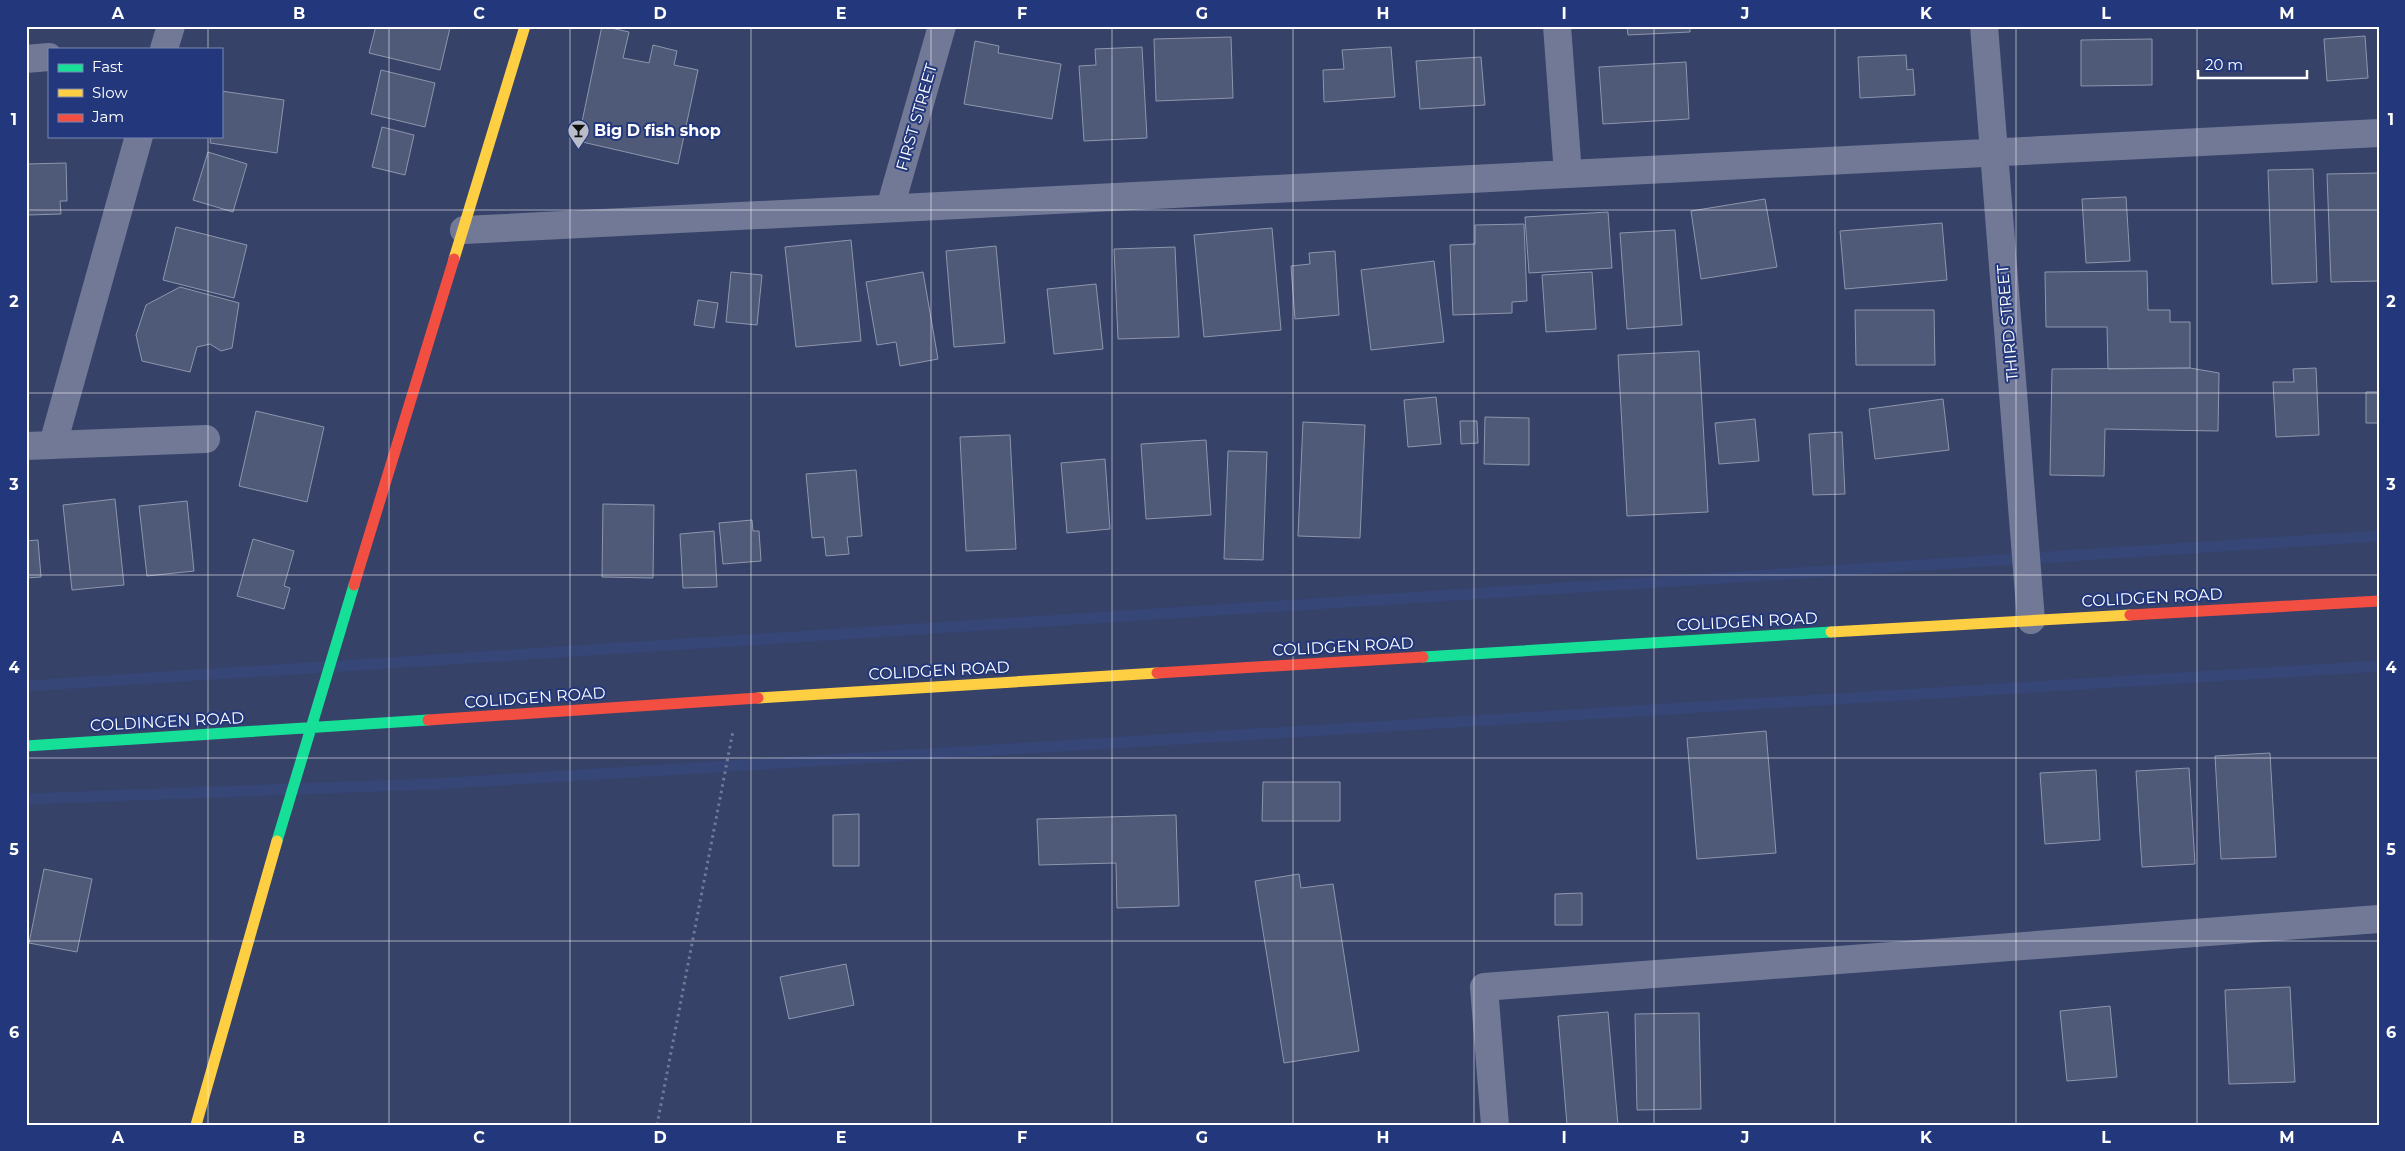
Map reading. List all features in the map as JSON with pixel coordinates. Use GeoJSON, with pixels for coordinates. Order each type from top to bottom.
{"type":"FeatureCollection","features":[{"type":"Feature","properties":{"kind":"street"},"geometry":{"type":"LineString","coordinates":[[164,48],[171,26]]}},
{"type":"Feature","properties":{"kind":"street"},"geometry":{"type":"LineString","coordinates":[[196,1125],[310,728],[525,26]]}},
{"type":"Feature","properties":{"kind":"street","name":"FIRST STREET"},"geometry":{"type":"LineString","coordinates":[[890,208],[942,26]]}},
{"type":"Feature","properties":{"kind":"street"},"geometry":{"type":"LineString","coordinates":[[1557,26],[1568,174]]}},
{"type":"Feature","properties":{"kind":"street","name":"THIRD STREET"},"geometry":{"type":"LineString","coordinates":[[1984,26],[2031,620]]}},
{"type":"Feature","properties":{"kind":"street"},"geometry":{"type":"LineString","coordinates":[[26,59],[48,58]]}},
{"type":"Feature","properties":{"kind":"street"},"geometry":{"type":"LineString","coordinates":[[464,230],[2379,133]]}},
{"type":"Feature","properties":{"kind":"street"},"geometry":{"type":"LineString","coordinates":[[53,444],[138,138]]}},
{"type":"Feature","properties":{"kind":"street"},"geometry":{"type":"LineString","coordinates":[[26,446],[206,439]]}},
{"type":"Feature","properties":{"kind":"street","name":"COLIDGEN ROAD"},"geometry":{"type":"LineString","coordinates":[[310,728],[740,699],[2031,620],[2379,602]]}},
{"type":"Feature","properties":{"kind":"street","name":"COLDINGEN ROAD"},"geometry":{"type":"LineString","coordinates":[[26,746],[310,728]]}},
{"type":"Feature","properties":{"kind":"street"},"geometry":{"type":"LineString","coordinates":[[1495,1125],[1484,987],[2379,919]]}},
{"type":"Feature","properties":{"kind":"path"},"geometry":{"type":"LineString","coordinates":[[657,1125],[740,699]]}},
{"type":"Feature","properties":{"kind":"building"},"geometry":{"type":"Polygon","coordinates":[[[376,26],[450,28],[440,70],[369,53],[376,26]]]}},
{"type":"Feature","properties":{"kind":"building"},"geometry":{"type":"Polygon","coordinates":[[[602,26],[629,32],[623,58],[649,63],[653,45],[677,51],[674,65],[698,70],[678,164],[578,141],[602,26]]]}},
{"type":"Feature","properties":{"kind":"building"},"geometry":{"type":"Polygon","coordinates":[[[1627,26],[1690,26],[1690,32],[1628,35],[1627,26]]]}},
{"type":"Feature","properties":{"kind":"building"},"geometry":{"type":"Polygon","coordinates":[[[2365,36],[2368,78],[2327,81],[2324,39],[2365,36]]]}},
{"type":"Feature","properties":{"kind":"building"},"geometry":{"type":"Polygon","coordinates":[[[1231,37],[1233,98],[1156,101],[1154,39],[1231,37]]]}},
{"type":"Feature","properties":{"kind":"building"},"geometry":{"type":"Polygon","coordinates":[[[2152,39],[2152,85],[2081,86],[2081,40],[2152,39]]]}},
{"type":"Feature","properties":{"kind":"building"},"geometry":{"type":"Polygon","coordinates":[[[975,41],[999,46],[998,53],[1061,64],[1052,119],[964,104],[975,41]]]}},
{"type":"Feature","properties":{"kind":"building"},"geometry":{"type":"Polygon","coordinates":[[[1142,47],[1147,138],[1084,141],[1079,66],[1096,65],[1095,49],[1142,47]]]}},
{"type":"Feature","properties":{"kind":"building"},"geometry":{"type":"Polygon","coordinates":[[[1391,47],[1395,97],[1324,102],[1323,70],[1344,69],[1342,50],[1391,47]]]}},
{"type":"Feature","properties":{"kind":"building"},"geometry":{"type":"Polygon","coordinates":[[[1906,55],[1907,70],[1913,69],[1915,95],[1860,98],[1858,57],[1906,55]]]}},
{"type":"Feature","properties":{"kind":"building"},"geometry":{"type":"Polygon","coordinates":[[[1481,57],[1485,105],[1420,109],[1416,61],[1481,57]]]}},
{"type":"Feature","properties":{"kind":"building"},"geometry":{"type":"Polygon","coordinates":[[[1686,62],[1689,119],[1603,124],[1599,67],[1686,62]]]}},
{"type":"Feature","properties":{"kind":"building"},"geometry":{"type":"Polygon","coordinates":[[[381,70],[435,83],[425,127],[371,114],[381,70]]]}},
{"type":"Feature","properties":{"kind":"building"},"geometry":{"type":"Polygon","coordinates":[[[222,91],[284,100],[277,153],[210,143],[211,138],[222,138],[222,91]]]}},
{"type":"Feature","properties":{"kind":"building"},"geometry":{"type":"Polygon","coordinates":[[[382,127],[414,135],[405,175],[372,167],[382,127]]]}},
{"type":"Feature","properties":{"kind":"building"},"geometry":{"type":"Polygon","coordinates":[[[208,152],[247,164],[233,212],[193,200],[208,152]]]}},
{"type":"Feature","properties":{"kind":"building"},"geometry":{"type":"Polygon","coordinates":[[[66,163],[67,201],[60,201],[61,214],[28,215],[27,164],[66,163]]]}},
{"type":"Feature","properties":{"kind":"building"},"geometry":{"type":"Polygon","coordinates":[[[2313,169],[2317,282],[2272,284],[2268,170],[2313,169]]]}},
{"type":"Feature","properties":{"kind":"building"},"geometry":{"type":"Polygon","coordinates":[[[2379,173],[2379,281],[2331,282],[2327,174],[2379,173]]]}},
{"type":"Feature","properties":{"kind":"building"},"geometry":{"type":"Polygon","coordinates":[[[2126,197],[2130,261],[2086,263],[2082,199],[2126,197]]]}},
{"type":"Feature","properties":{"kind":"building"},"geometry":{"type":"Polygon","coordinates":[[[1765,199],[1777,267],[1701,279],[1691,211],[1765,199]]]}},
{"type":"Feature","properties":{"kind":"building"},"geometry":{"type":"Polygon","coordinates":[[[1608,212],[1612,268],[1529,273],[1525,217],[1608,212]]]}},
{"type":"Feature","properties":{"kind":"building"},"geometry":{"type":"Polygon","coordinates":[[[1942,223],[1947,280],[1845,289],[1840,231],[1942,223]]]}},
{"type":"Feature","properties":{"kind":"building"},"geometry":{"type":"Polygon","coordinates":[[[1524,224],[1527,301],[1512,302],[1512,313],[1453,315],[1450,245],[1475,244],[1475,225],[1524,224]]]}},
{"type":"Feature","properties":{"kind":"building"},"geometry":{"type":"Polygon","coordinates":[[[176,227],[247,245],[234,298],[163,280],[176,227]]]}},
{"type":"Feature","properties":{"kind":"building"},"geometry":{"type":"Polygon","coordinates":[[[1272,228],[1281,330],[1204,337],[1194,235],[1272,228]]]}},
{"type":"Feature","properties":{"kind":"building"},"geometry":{"type":"Polygon","coordinates":[[[1675,230],[1682,325],[1627,329],[1620,233],[1675,230]]]}},
{"type":"Feature","properties":{"kind":"building"},"geometry":{"type":"Polygon","coordinates":[[[851,240],[861,341],[796,347],[785,247],[851,240]]]}},
{"type":"Feature","properties":{"kind":"building"},"geometry":{"type":"Polygon","coordinates":[[[996,246],[1005,343],[954,347],[946,251],[996,246]]]}},
{"type":"Feature","properties":{"kind":"building"},"geometry":{"type":"Polygon","coordinates":[[[1175,247],[1179,337],[1118,339],[1114,249],[1175,247]]]}},
{"type":"Feature","properties":{"kind":"building"},"geometry":{"type":"Polygon","coordinates":[[[1335,251],[1339,315],[1295,319],[1291,266],[1310,264],[1309,253],[1335,251]]]}},
{"type":"Feature","properties":{"kind":"building"},"geometry":{"type":"Polygon","coordinates":[[[1434,261],[1444,342],[1371,350],[1361,270],[1434,261]]]}},
{"type":"Feature","properties":{"kind":"building"},"geometry":{"type":"Polygon","coordinates":[[[2147,271],[2148,310],[2170,310],[2170,322],[2190,322],[2190,368],[2108,369],[2107,327],[2046,327],[2045,272],[2147,271]]]}},
{"type":"Feature","properties":{"kind":"building"},"geometry":{"type":"Polygon","coordinates":[[[731,272],[762,275],[757,325],[726,322],[731,272]]]}},
{"type":"Feature","properties":{"kind":"building"},"geometry":{"type":"Polygon","coordinates":[[[923,272],[938,359],[900,366],[896,342],[877,345],[866,282],[923,272]]]}},
{"type":"Feature","properties":{"kind":"building"},"geometry":{"type":"Polygon","coordinates":[[[1592,272],[1596,329],[1546,332],[1542,275],[1592,272]]]}},
{"type":"Feature","properties":{"kind":"building"},"geometry":{"type":"Polygon","coordinates":[[[1096,284],[1103,349],[1054,354],[1047,289],[1096,284]]]}},
{"type":"Feature","properties":{"kind":"building"},"geometry":{"type":"Polygon","coordinates":[[[180,287],[239,303],[232,348],[221,351],[210,344],[197,347],[190,372],[142,361],[136,335],[146,305],[180,287]]]}},
{"type":"Feature","properties":{"kind":"building"},"geometry":{"type":"Polygon","coordinates":[[[698,300],[718,303],[714,328],[694,325],[698,300]]]}},
{"type":"Feature","properties":{"kind":"building"},"geometry":{"type":"Polygon","coordinates":[[[1855,310],[1934,310],[1935,365],[1856,365],[1855,310]]]}},
{"type":"Feature","properties":{"kind":"building"},"geometry":{"type":"Polygon","coordinates":[[[1699,351],[1708,512],[1627,516],[1618,355],[1699,351]]]}},
{"type":"Feature","properties":{"kind":"building"},"geometry":{"type":"Polygon","coordinates":[[[2190,368],[2219,373],[2218,431],[2105,429],[2104,476],[2050,475],[2052,369],[2190,368]]]}},
{"type":"Feature","properties":{"kind":"building"},"geometry":{"type":"Polygon","coordinates":[[[2316,368],[2319,435],[2276,437],[2273,382],[2294,382],[2293,369],[2316,368]]]}},
{"type":"Feature","properties":{"kind":"building"},"geometry":{"type":"Polygon","coordinates":[[[2366,392],[2379,392],[2379,423],[2366,423],[2366,392]]]}},
{"type":"Feature","properties":{"kind":"building"},"geometry":{"type":"Polygon","coordinates":[[[1436,397],[1441,444],[1408,447],[1404,400],[1436,397]]]}},
{"type":"Feature","properties":{"kind":"building"},"geometry":{"type":"Polygon","coordinates":[[[1943,399],[1949,450],[1875,459],[1869,409],[1943,399]]]}},
{"type":"Feature","properties":{"kind":"building"},"geometry":{"type":"Polygon","coordinates":[[[256,411],[324,427],[307,502],[239,486],[256,411]]]}},
{"type":"Feature","properties":{"kind":"building"},"geometry":{"type":"Polygon","coordinates":[[[1485,417],[1529,418],[1529,465],[1484,464],[1485,417]]]}},
{"type":"Feature","properties":{"kind":"building"},"geometry":{"type":"Polygon","coordinates":[[[1755,419],[1759,461],[1719,464],[1715,423],[1755,419]]]}},
{"type":"Feature","properties":{"kind":"building"},"geometry":{"type":"Polygon","coordinates":[[[1460,421],[1477,421],[1478,443],[1461,444],[1460,421]]]}},
{"type":"Feature","properties":{"kind":"building"},"geometry":{"type":"Polygon","coordinates":[[[1303,422],[1365,425],[1360,538],[1298,536],[1303,422]]]}},
{"type":"Feature","properties":{"kind":"building"},"geometry":{"type":"Polygon","coordinates":[[[1842,432],[1845,494],[1813,495],[1809,434],[1842,432]]]}},
{"type":"Feature","properties":{"kind":"building"},"geometry":{"type":"Polygon","coordinates":[[[1010,435],[1016,549],[966,551],[960,437],[1010,435]]]}},
{"type":"Feature","properties":{"kind":"building"},"geometry":{"type":"Polygon","coordinates":[[[1206,440],[1211,515],[1146,519],[1141,444],[1206,440]]]}},
{"type":"Feature","properties":{"kind":"building"},"geometry":{"type":"Polygon","coordinates":[[[1228,451],[1267,452],[1263,560],[1224,559],[1228,451]]]}},
{"type":"Feature","properties":{"kind":"building"},"geometry":{"type":"Polygon","coordinates":[[[1105,459],[1110,529],[1067,533],[1061,463],[1105,459]]]}},
{"type":"Feature","properties":{"kind":"building"},"geometry":{"type":"Polygon","coordinates":[[[856,470],[862,536],[847,537],[849,554],[826,556],[824,537],[812,538],[806,474],[856,470]]]}},
{"type":"Feature","properties":{"kind":"building"},"geometry":{"type":"Polygon","coordinates":[[[115,499],[124,585],[72,590],[63,505],[115,499]]]}},
{"type":"Feature","properties":{"kind":"building"},"geometry":{"type":"Polygon","coordinates":[[[187,501],[194,571],[147,576],[139,506],[187,501]]]}},
{"type":"Feature","properties":{"kind":"building"},"geometry":{"type":"Polygon","coordinates":[[[603,504],[654,505],[653,578],[602,577],[603,504]]]}},
{"type":"Feature","properties":{"kind":"building"},"geometry":{"type":"Polygon","coordinates":[[[752,520],[753,531],[759,531],[761,561],[723,564],[719,523],[752,520]]]}},
{"type":"Feature","properties":{"kind":"building"},"geometry":{"type":"Polygon","coordinates":[[[714,531],[717,587],[683,588],[680,534],[714,531]]]}},
{"type":"Feature","properties":{"kind":"building"},"geometry":{"type":"Polygon","coordinates":[[[253,539],[294,551],[284,586],[290,588],[284,609],[237,596],[253,539]]]}},
{"type":"Feature","properties":{"kind":"building"},"geometry":{"type":"Polygon","coordinates":[[[38,540],[41,577],[26,578],[26,541],[38,540]]]}},
{"type":"Feature","properties":{"kind":"building"},"geometry":{"type":"Polygon","coordinates":[[[1766,731],[1776,853],[1697,859],[1687,738],[1766,731]]]}},
{"type":"Feature","properties":{"kind":"building"},"geometry":{"type":"Polygon","coordinates":[[[2270,753],[2276,857],[2221,859],[2215,756],[2270,753]]]}},
{"type":"Feature","properties":{"kind":"building"},"geometry":{"type":"Polygon","coordinates":[[[2189,768],[2195,864],[2142,867],[2136,771],[2189,768]]]}},
{"type":"Feature","properties":{"kind":"building"},"geometry":{"type":"Polygon","coordinates":[[[2096,770],[2100,840],[2045,844],[2040,773],[2096,770]]]}},
{"type":"Feature","properties":{"kind":"building"},"geometry":{"type":"Polygon","coordinates":[[[1263,782],[1340,782],[1340,821],[1262,821],[1263,782]]]}},
{"type":"Feature","properties":{"kind":"building"},"geometry":{"type":"Polygon","coordinates":[[[859,814],[859,866],[833,866],[833,815],[859,814]]]}},
{"type":"Feature","properties":{"kind":"building"},"geometry":{"type":"Polygon","coordinates":[[[1176,815],[1179,906],[1117,908],[1116,863],[1039,865],[1037,819],[1176,815]]]}},
{"type":"Feature","properties":{"kind":"building"},"geometry":{"type":"Polygon","coordinates":[[[44,869],[92,879],[77,952],[29,943],[44,869]]]}},
{"type":"Feature","properties":{"kind":"building"},"geometry":{"type":"Polygon","coordinates":[[[1299,874],[1301,888],[1333,884],[1359,1051],[1284,1063],[1255,881],[1299,874]]]}},
{"type":"Feature","properties":{"kind":"building"},"geometry":{"type":"Polygon","coordinates":[[[1582,893],[1582,925],[1555,925],[1555,894],[1582,893]]]}},
{"type":"Feature","properties":{"kind":"building"},"geometry":{"type":"Polygon","coordinates":[[[846,964],[854,1005],[789,1019],[780,977],[846,964]]]}},
{"type":"Feature","properties":{"kind":"building"},"geometry":{"type":"Polygon","coordinates":[[[2290,987],[2295,1082],[2229,1084],[2225,990],[2290,987]]]}},
{"type":"Feature","properties":{"kind":"building"},"geometry":{"type":"Polygon","coordinates":[[[2110,1006],[2117,1077],[2067,1081],[2060,1011],[2110,1006]]]}},
{"type":"Feature","properties":{"kind":"building"},"geometry":{"type":"Polygon","coordinates":[[[1608,1012],[1618,1125],[1567,1125],[1558,1016],[1608,1012]]]}},
{"type":"Feature","properties":{"kind":"building"},"geometry":{"type":"Polygon","coordinates":[[[1699,1013],[1701,1109],[1637,1110],[1635,1014],[1699,1013]]]}},
{"type":"Feature","properties":{"kind":"waterway"},"geometry":{"type":"LineString","coordinates":[[26,686],[2379,536]]}},
{"type":"Feature","properties":{"kind":"waterway"},"geometry":{"type":"LineString","coordinates":[[26,799],[433,784],[2379,666]]}},
{"type":"Feature","properties":{"kind":"traffic: fast"},"geometry":{"type":"LineString","coordinates":[[277,841],[354,585]]}},
{"type":"Feature","properties":{"kind":"traffic: fast"},"geometry":{"type":"LineString","coordinates":[[1423,657],[1831,632]]}},
{"type":"Feature","properties":{"kind":"traffic: fast"},"geometry":{"type":"LineString","coordinates":[[26,746],[428,720]]}},
{"type":"Feature","properties":{"kind":"traffic: slow"},"geometry":{"type":"LineString","coordinates":[[454,259],[525,26]]}},
{"type":"Feature","properties":{"kind":"traffic: slow"},"geometry":{"type":"LineString","coordinates":[[1831,632],[2130,615]]}},
{"type":"Feature","properties":{"kind":"traffic: slow"},"geometry":{"type":"LineString","coordinates":[[758,698],[1157,673]]}},
{"type":"Feature","properties":{"kind":"traffic: slow"},"geometry":{"type":"LineString","coordinates":[[196,1125],[277,841]]}},
{"type":"Feature","properties":{"kind":"traffic: jam"},"geometry":{"type":"LineString","coordinates":[[354,585],[454,259]]}},
{"type":"Feature","properties":{"kind":"traffic: jam"},"geometry":{"type":"LineString","coordinates":[[2130,615],[2379,601]]}},
{"type":"Feature","properties":{"kind":"traffic: jam"},"geometry":{"type":"LineString","coordinates":[[1157,673],[1423,657]]}},
{"type":"Feature","properties":{"kind":"traffic: jam"},"geometry":{"type":"LineString","coordinates":[[428,720],[758,698]]}},
{"type":"Feature","properties":{"kind":"place","name":"Big D fish shop"},"geometry":{"type":"Point","coordinates":[578,149]}}]}
